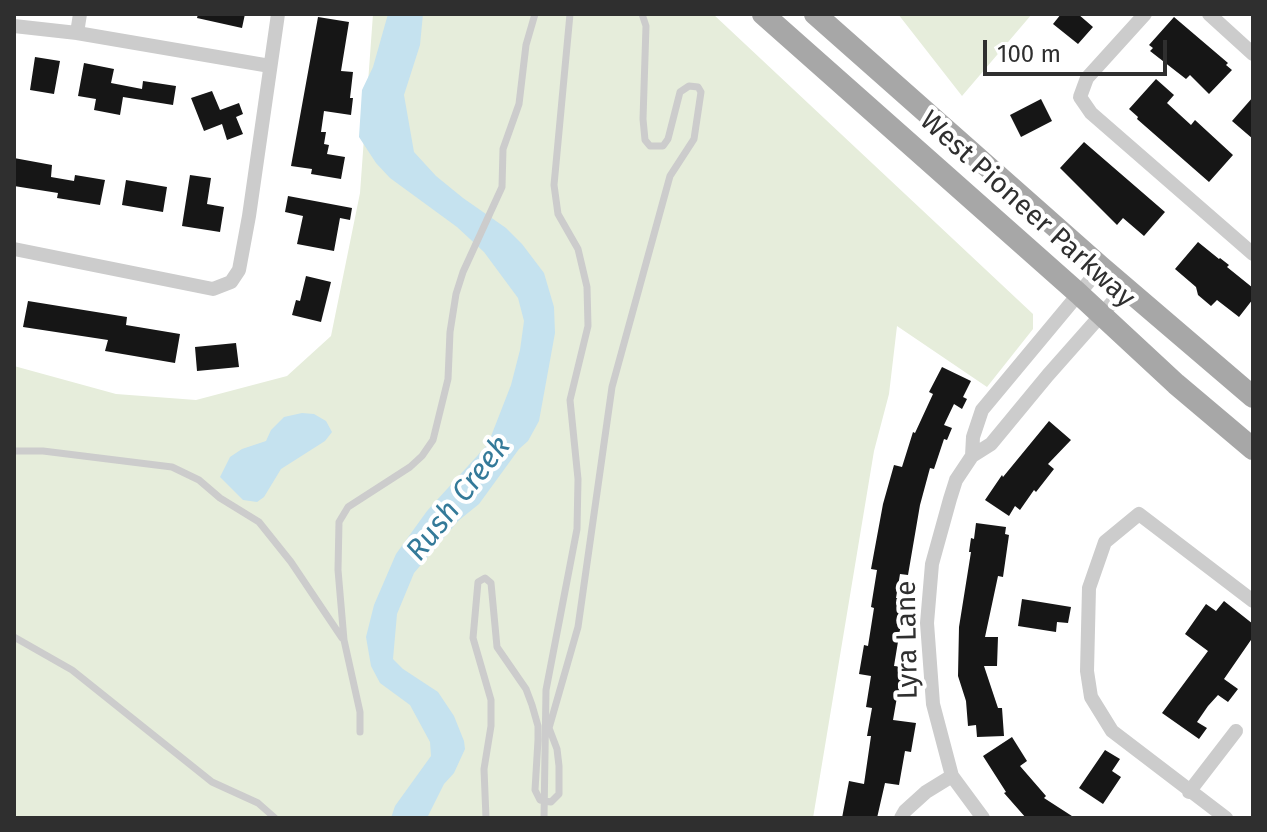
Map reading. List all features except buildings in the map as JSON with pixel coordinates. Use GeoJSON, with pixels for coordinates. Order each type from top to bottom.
{"type":"FeatureCollection","features":[{"type":"Feature","properties":{"kind":"main road","name":"West Pioneer Parkway"},"geometry":{"type":"LineString","coordinates":[[763,14],[1176,384],[1253,449]]}},
{"type":"Feature","properties":{"kind":"main road","name":"West Pioneer Parkway"},"geometry":{"type":"LineString","coordinates":[[815,14],[1253,397]]}},
{"type":"Feature","properties":{"kind":"street"},"geometry":{"type":"LineString","coordinates":[[77,33],[80,14]]}},
{"type":"Feature","properties":{"kind":"street"},"geometry":{"type":"LineString","coordinates":[[14,249],[213,289],[231,282],[239,270],[242,256],[278,14]]}},
{"type":"Feature","properties":{"kind":"street"},"geometry":{"type":"LineString","coordinates":[[1145,14],[1087,78],[1080,97],[1091,113],[1253,254]]}},
{"type":"Feature","properties":{"kind":"street"},"geometry":{"type":"LineString","coordinates":[[1209,14],[1253,54]]}},
{"type":"Feature","properties":{"kind":"street"},"geometry":{"type":"LineString","coordinates":[[14,26],[77,33],[270,66]]}},
{"type":"Feature","properties":{"kind":"street","name":"Lyra Lane"},"geometry":{"type":"LineString","coordinates":[[972,456],[973,437],[982,410],[1101,267]]}},
{"type":"Feature","properties":{"kind":"street","name":"Lyra Lane"},"geometry":{"type":"LineString","coordinates":[[983,818],[952,776],[933,704],[927,623],[932,564],[956,480],[972,456],[991,444],[1125,288]]}},
{"type":"Feature","properties":{"kind":"street"},"geometry":{"type":"LineString","coordinates":[[1226,818],[1112,731],[1091,697],[1087,671],[1089,588],[1105,542],[1139,514],[1253,601]]}},
{"type":"Feature","properties":{"kind":"street"},"geometry":{"type":"LineString","coordinates":[[1189,792],[1236,731]]}},
{"type":"Feature","properties":{"kind":"street"},"geometry":{"type":"LineString","coordinates":[[901,818],[926,792],[952,776]]}},
{"type":"Feature","properties":{"kind":"lane"},"geometry":{"type":"LineString","coordinates":[[360,732],[360,712],[344,640],[338,570],[339,522],[348,507],[410,467],[433,440],[448,379],[450,332],[456,294],[500,191],[503,149],[519,104],[526,45],[535,14]]}},
{"type":"Feature","properties":{"kind":"lane"},"geometry":{"type":"LineString","coordinates":[[544,818],[546,690],[577,529],[578,479],[570,400],[588,326],[587,287],[578,249],[558,214],[554,185],[570,14]]}},
{"type":"Feature","properties":{"kind":"lane"},"geometry":{"type":"LineString","coordinates":[[486,818],[484,769],[491,726],[491,700],[473,638],[478,582],[482,578],[491,583],[497,647],[526,689],[532,705],[538,740],[535,790],[540,800],[554,800],[559,794],[559,758],[549,728],[578,627],[612,387],[670,176],[694,139],[700,88],[684,87],[674,107],[668,139],[663,146],[650,146],[645,140],[646,26],[642,14]]}},
{"type":"Feature","properties":{"kind":"lane"},"geometry":{"type":"LineString","coordinates":[[14,451],[43,451],[172,467],[199,480],[220,498],[259,522],[291,562],[344,640]]}},
{"type":"Feature","properties":{"kind":"lane"},"geometry":{"type":"LineString","coordinates":[[14,637],[72,670],[212,782],[258,803],[275,818]]}},
{"type":"Feature","properties":{"kind":"green space"},"geometry":{"type":"Polygon","coordinates":[[[373,14],[713,14],[1033,314],[1033,329],[987,387],[897,326],[889,394],[874,451],[813,818],[14,818],[14,366],[116,394],[196,400],[287,376],[331,336],[360,193],[373,14]]]}},
{"type":"Feature","properties":{"kind":"green space"},"geometry":{"type":"Polygon","coordinates":[[[898,14],[1032,14],[962,96],[898,14]]]}},
{"type":"Feature","properties":{"kind":"water","name":"Rush Creek"},"geometry":{"type":"Polygon","coordinates":[[[388,14],[423,14],[420,45],[404,95],[414,152],[436,176],[506,228],[522,244],[544,273],[554,307],[555,333],[539,421],[528,441],[479,504],[458,521],[414,573],[397,614],[393,659],[438,692],[454,716],[464,741],[465,749],[454,773],[444,784],[427,818],[391,818],[395,806],[431,756],[430,742],[410,705],[380,683],[371,666],[366,637],[374,605],[396,554],[427,511],[488,444],[511,385],[524,321],[518,298],[484,252],[457,227],[390,178],[359,137],[362,90],[373,67],[388,14]]]}},
{"type":"Feature","properties":{"kind":"water"},"geometry":{"type":"Polygon","coordinates":[[[314,414],[326,421],[332,432],[325,441],[281,469],[264,497],[257,502],[243,500],[220,477],[230,457],[242,449],[266,441],[271,430],[284,417],[314,414]]]}}]}
